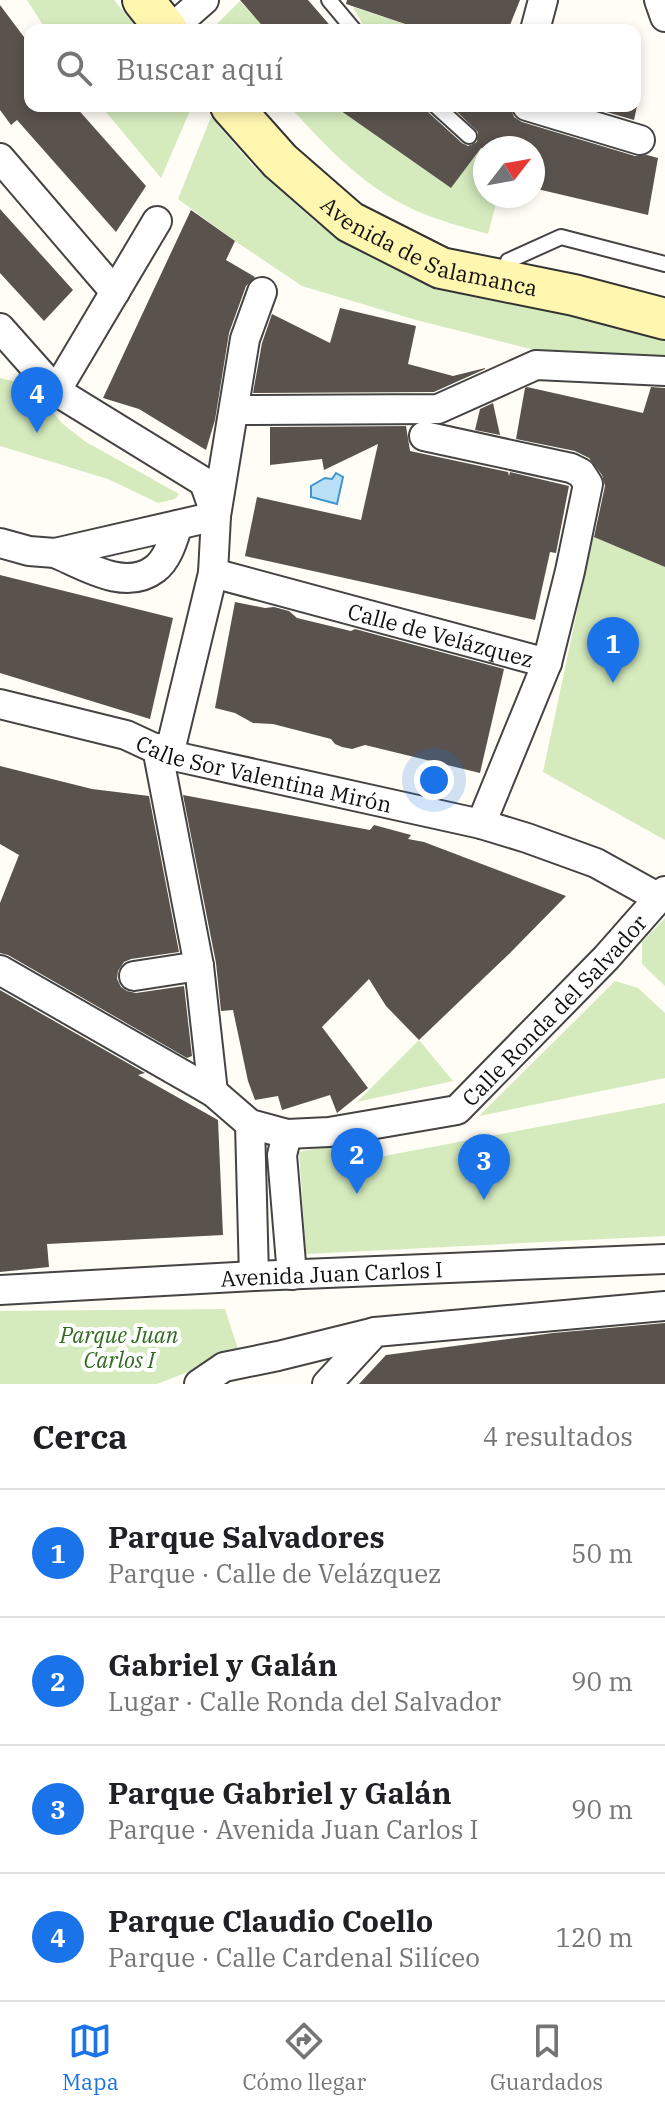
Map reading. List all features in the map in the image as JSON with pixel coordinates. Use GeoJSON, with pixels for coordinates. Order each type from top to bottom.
{"type":"FeatureCollection","features":[{"type":"Feature","properties":{"kind":"main road"},"geometry":{"type":"LineString","coordinates":[[143,0],[186,12]]}},
{"type":"Feature","properties":{"kind":"main road","name":"Avenida de Salamanca"},"geometry":{"type":"LineString","coordinates":[[236,112],[280,161],[350,222],[441,268],[574,295],[665,319]]}},
{"type":"Feature","properties":{"kind":"main road","name":"Avenida de Salamanca"},"geometry":{"type":"LineString","coordinates":[[256,112],[306,161],[359,202],[419,235],[484,256],[665,296]]}},
{"type":"Feature","properties":{"kind":"street"},"geometry":{"type":"LineString","coordinates":[[537,24],[543,0]]}},
{"type":"Feature","properties":{"kind":"street"},"geometry":{"type":"LineString","coordinates":[[659,0],[665,17]]}},
{"type":"Feature","properties":{"kind":"street"},"geometry":{"type":"LineString","coordinates":[[547,112],[640,140]]}},
{"type":"Feature","properties":{"kind":"street"},"geometry":{"type":"LineString","coordinates":[[0,158],[115,292]]}},
{"type":"Feature","properties":{"kind":"street"},"geometry":{"type":"LineString","coordinates":[[56,391],[157,221]]}},
{"type":"Feature","properties":{"kind":"street"},"geometry":{"type":"LineString","coordinates":[[213,1092],[199,966],[163,751],[213,573],[216,516],[245,339],[262,292]]}},
{"type":"Feature","properties":{"kind":"street"},"geometry":{"type":"LineString","coordinates":[[0,328],[56,391],[204,482],[216,516]]}},
{"type":"Feature","properties":{"kind":"street"},"geometry":{"type":"LineString","coordinates":[[234,410],[438,409],[536,365],[665,371]]}},
{"type":"Feature","properties":{"kind":"street"},"geometry":{"type":"LineString","coordinates":[[424,436],[571,468],[581,473],[588,484],[547,663]]}},
{"type":"Feature","properties":{"kind":"street"},"geometry":{"type":"LineString","coordinates":[[0,543],[29,551],[55,553],[216,516]]}},
{"type":"Feature","properties":{"kind":"street"},"geometry":{"type":"LineString","coordinates":[[55,553],[123,579],[140,576],[156,568],[169,551],[178,525]]}},
{"type":"Feature","properties":{"kind":"street","name":"Calle de Velázquez"},"geometry":{"type":"LineString","coordinates":[[213,573],[547,663],[481,824]]}},
{"type":"Feature","properties":{"kind":"street","name":"Calle Sor Valentina Mirón"},"geometry":{"type":"LineString","coordinates":[[0,704],[126,735],[163,751],[481,824],[596,863],[662,894]]}},
{"type":"Feature","properties":{"kind":"street","name":"Calle Ronda del Salvador"},"geometry":{"type":"LineString","coordinates":[[0,970],[213,1092],[250,1124],[287,1134],[329,1132],[457,1110],[606,958],[662,894]]}},
{"type":"Feature","properties":{"kind":"street"},"geometry":{"type":"LineString","coordinates":[[134,976],[199,966]]}},
{"type":"Feature","properties":{"kind":"street"},"geometry":{"type":"LineString","coordinates":[[250,1124],[254,1276]]}},
{"type":"Feature","properties":{"kind":"street"},"geometry":{"type":"LineString","coordinates":[[287,1134],[282,1155],[292,1275]]}},
{"type":"Feature","properties":{"kind":"street","name":"Avenida Juan Carlos I"},"geometry":{"type":"LineString","coordinates":[[0,1290],[665,1259]]}},
{"type":"Feature","properties":{"kind":"street"},"geometry":{"type":"LineString","coordinates":[[199,1384],[224,1367],[375,1332],[665,1306]]}},
{"type":"Feature","properties":{"kind":"street"},"geometry":{"type":"LineString","coordinates":[[327,1384],[375,1332]]}},
{"type":"Feature","properties":{"kind":"lane"},"geometry":{"type":"LineString","coordinates":[[329,0],[349,24]]}},
{"type":"Feature","properties":{"kind":"lane"},"geometry":{"type":"LineString","coordinates":[[443,112],[469,136]]}},
{"type":"Feature","properties":{"kind":"lane"},"geometry":{"type":"LineString","coordinates":[[508,261],[561,237],[665,264]]}},
{"type":"Feature","properties":{"kind":"green space"},"geometry":{"type":"Polygon","coordinates":[[[27,0],[114,0],[134,24],[42,24],[27,0]]]}},
{"type":"Feature","properties":{"kind":"green space"},"geometry":{"type":"Polygon","coordinates":[[[240,1],[261,24],[217,24],[240,1]]]}},
{"type":"Feature","properties":{"kind":"green space"},"geometry":{"type":"Polygon","coordinates":[[[353,7],[405,24],[363,24],[353,7]]]}},
{"type":"Feature","properties":{"kind":"green space"},"geometry":{"type":"Polygon","coordinates":[[[106,112],[189,112],[161,178],[106,112]]]}},
{"type":"Feature","properties":{"kind":"green space"},"geometry":{"type":"Polygon","coordinates":[[[295,112],[343,112],[451,188],[473,159],[473,208],[495,208],[488,234],[406,206],[380,191],[338,157],[295,112]]]}},
{"type":"Feature","properties":{"kind":"green space"},"geometry":{"type":"Polygon","coordinates":[[[211,117],[254,167],[318,224],[374,257],[426,281],[665,338],[665,363],[616,361],[535,350],[416,320],[302,286],[178,199],[211,117]]]}},
{"type":"Feature","properties":{"kind":"green space"},"geometry":{"type":"Polygon","coordinates":[[[479,124],[482,136],[473,136],[479,124]]]}},
{"type":"Feature","properties":{"kind":"green space"},"geometry":{"type":"Polygon","coordinates":[[[0,378],[27,384],[63,424],[86,442],[179,494],[175,499],[158,503],[108,479],[0,446],[0,378]]]}},
{"type":"Feature","properties":{"kind":"green space"},"geometry":{"type":"Polygon","coordinates":[[[593,536],[665,567],[665,840],[543,772],[593,536]]]}},
{"type":"Feature","properties":{"kind":"green space"},"geometry":{"type":"Polygon","coordinates":[[[665,918],[665,986],[642,964],[642,942],[665,918]]]}},
{"type":"Feature","properties":{"kind":"green space"},"geometry":{"type":"Polygon","coordinates":[[[615,981],[638,988],[665,1013],[665,1078],[479,1116],[615,981]]]}},
{"type":"Feature","properties":{"kind":"green space"},"geometry":{"type":"Polygon","coordinates":[[[419,1040],[453,1081],[357,1102],[419,1040]]]}},
{"type":"Feature","properties":{"kind":"green space"},"geometry":{"type":"Polygon","coordinates":[[[665,1103],[665,1236],[306,1254],[299,1152],[335,1144],[342,1164],[665,1103]]]}},
{"type":"Feature","properties":{"kind":"green space","name":"Parque Juan Carlos I"},"geometry":{"type":"Polygon","coordinates":[[[225,1309],[239,1352],[157,1384],[0,1384],[0,1311],[225,1309]]]}},
{"type":"Feature","properties":{"kind":"water"},"geometry":{"type":"Polygon","coordinates":[[[336,473],[343,477],[337,504],[311,497],[311,486],[325,478],[332,479],[336,473]]]}},
{"type":"Feature","properties":{"kind":"building"},"geometry":{"type":"Polygon","coordinates":[[[240,0],[308,0],[329,24],[261,24],[240,0]]]}},
{"type":"Feature","properties":{"kind":"building"},"geometry":{"type":"Polygon","coordinates":[[[347,0],[520,0],[510,24],[405,24],[346,4],[347,0]]]}},
{"type":"Feature","properties":{"kind":"building"},"geometry":{"type":"Polygon","coordinates":[[[0,5],[24,37],[24,112],[80,112],[146,186],[116,232],[17,120],[11,125],[0,110],[0,5]]]}},
{"type":"Feature","properties":{"kind":"building"},"geometry":{"type":"Polygon","coordinates":[[[343,112],[429,112],[462,143],[468,146],[473,144],[473,159],[451,188],[343,112]]]}},
{"type":"Feature","properties":{"kind":"building"},"geometry":{"type":"Polygon","coordinates":[[[457,112],[512,112],[522,122],[635,156],[658,158],[648,215],[545,191],[545,136],[478,136],[478,132],[457,112]]]}},
{"type":"Feature","properties":{"kind":"building"},"geometry":{"type":"Polygon","coordinates":[[[607,112],[636,112],[634,120],[607,112]]]}},
{"type":"Feature","properties":{"kind":"building"},"geometry":{"type":"Polygon","coordinates":[[[0,209],[73,290],[44,321],[0,273],[0,209]]]}},
{"type":"Feature","properties":{"kind":"building"},"geometry":{"type":"Polygon","coordinates":[[[191,210],[235,241],[226,260],[255,277],[246,286],[229,333],[215,420],[206,450],[139,409],[103,398],[191,210]]]}},
{"type":"Feature","properties":{"kind":"building"},"geometry":{"type":"Polygon","coordinates":[[[340,308],[416,326],[408,364],[453,376],[485,369],[434,392],[253,393],[262,343],[272,314],[330,343],[340,308]]]}},
{"type":"Feature","properties":{"kind":"building"},"geometry":{"type":"Polygon","coordinates":[[[527,387],[643,413],[651,387],[665,388],[665,567],[594,537],[605,486],[602,475],[589,458],[575,451],[516,439],[527,387]]]}},
{"type":"Feature","properties":{"kind":"building"},"geometry":{"type":"Polygon","coordinates":[[[493,403],[500,435],[475,430],[480,409],[493,403]]]}},
{"type":"Feature","properties":{"kind":"building"},"geometry":{"type":"Polygon","coordinates":[[[406,426],[410,451],[508,472],[509,476],[510,472],[569,486],[556,553],[550,552],[535,620],[245,556],[257,497],[361,520],[378,444],[324,470],[322,459],[270,465],[270,427],[406,426]]]}},
{"type":"Feature","properties":{"kind":"building"},"geometry":{"type":"Polygon","coordinates":[[[0,575],[173,618],[150,719],[0,673],[0,575]]]}},
{"type":"Feature","properties":{"kind":"building"},"geometry":{"type":"Polygon","coordinates":[[[235,602],[274,607],[289,611],[297,618],[351,631],[355,629],[504,669],[480,773],[365,745],[352,749],[342,747],[331,739],[273,724],[253,723],[235,713],[215,708],[235,602]]]}},
{"type":"Feature","properties":{"kind":"building"},"geometry":{"type":"Polygon","coordinates":[[[0,766],[92,789],[149,796],[179,952],[124,962],[117,979],[121,987],[136,993],[184,986],[192,1056],[187,1058],[0,953],[0,903],[19,855],[0,844],[0,766]]]}},
{"type":"Feature","properties":{"kind":"building"},"geometry":{"type":"Polygon","coordinates":[[[183,795],[370,830],[374,825],[411,835],[408,839],[424,842],[566,896],[419,1040],[386,1006],[369,979],[322,1027],[368,1088],[337,1113],[330,1095],[282,1110],[278,1096],[255,1100],[233,1010],[221,1011],[216,963],[183,795]]]}},
{"type":"Feature","properties":{"kind":"building"},"geometry":{"type":"Polygon","coordinates":[[[0,990],[145,1073],[138,1075],[218,1120],[223,1235],[47,1244],[49,1267],[0,1272],[0,990]]]}},
{"type":"Feature","properties":{"kind":"building"},"geometry":{"type":"Polygon","coordinates":[[[665,1323],[665,1384],[359,1384],[386,1355],[553,1333],[665,1323]]]}},
{"type":"Feature","properties":{"kind":"place","name":"Parque Claudio Coello"},"geometry":{"type":"Point","coordinates":[37,433]}},
{"type":"Feature","properties":{"kind":"place","name":"Parque Salvadores"},"geometry":{"type":"Point","coordinates":[613,683]}},
{"type":"Feature","properties":{"kind":"place","name":"Gabriel y Galán"},"geometry":{"type":"Point","coordinates":[357,1194]}},
{"type":"Feature","properties":{"kind":"place","name":"Parque Gabriel y Galán"},"geometry":{"type":"Point","coordinates":[484,1200]}}]}
